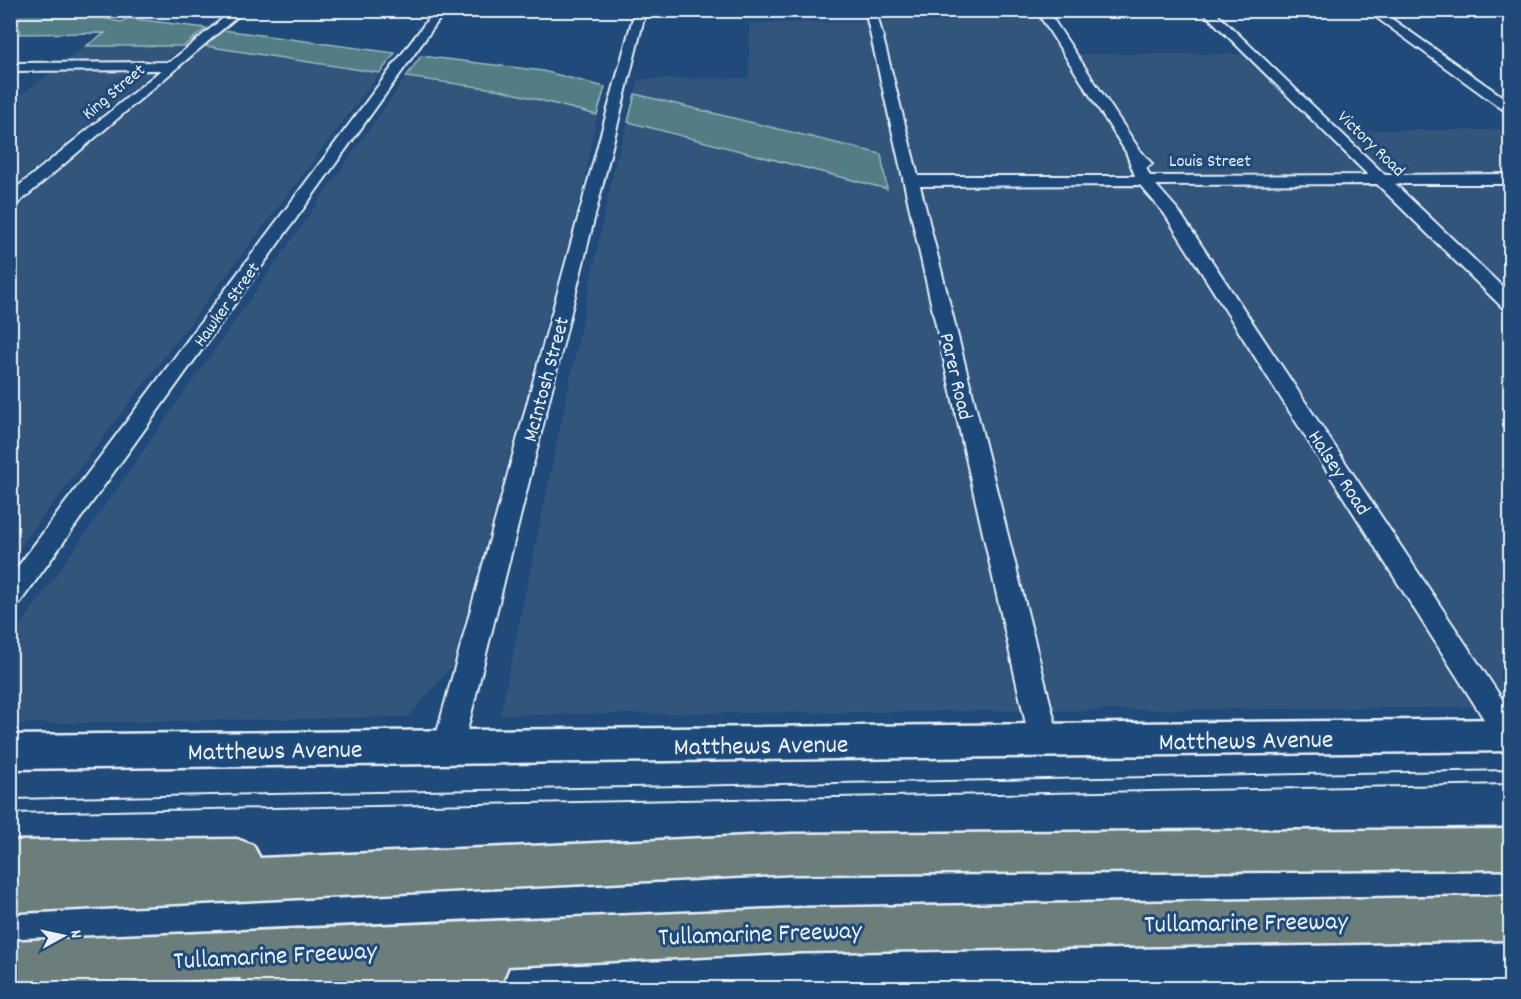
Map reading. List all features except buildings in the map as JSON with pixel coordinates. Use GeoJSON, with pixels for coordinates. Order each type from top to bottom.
{"type":"FeatureCollection","features":[{"type":"Feature","properties":{"kind":"highway"},"geometry":{"type":"LineString","coordinates":[[10,861],[1510,849]]}},
{"type":"Feature","properties":{"kind":"highway"},"geometry":{"type":"LineString","coordinates":[[10,891],[792,854]]}},
{"type":"Feature","properties":{"kind":"highway","name":"Tullamarine Freeway"},"geometry":{"type":"LineString","coordinates":[[10,965],[802,930],[1510,918]]}},
{"type":"Feature","properties":{"kind":"highway"},"geometry":{"type":"LineString","coordinates":[[262,988],[802,930]]}},
{"type":"Feature","properties":{"kind":"main road","name":"Matthews Avenue"},"geometry":{"type":"LineString","coordinates":[[10,752],[1510,735]]}},
{"type":"Feature","properties":{"kind":"street","name":"King Street"},"geometry":{"type":"LineString","coordinates":[[10,202],[240,10]]}},
{"type":"Feature","properties":{"kind":"street","name":"Hawker Street"},"geometry":{"type":"LineString","coordinates":[[10,597],[441,10]]}},
{"type":"Feature","properties":{"kind":"street","name":"McIntosh Street"},"geometry":{"type":"LineString","coordinates":[[448,747],[641,10]]}},
{"type":"Feature","properties":{"kind":"street","name":"Parer Road"},"geometry":{"type":"LineString","coordinates":[[870,10],[1045,741]]}},
{"type":"Feature","properties":{"kind":"street","name":"Halsey Road"},"geometry":{"type":"LineString","coordinates":[[1041,10],[1133,152],[1137,169],[1150,180],[1170,210],[1510,735]]}},
{"type":"Feature","properties":{"kind":"street","name":"Victory Road"},"geometry":{"type":"LineString","coordinates":[[1206,10],[1510,304]]}},
{"type":"Feature","properties":{"kind":"street"},"geometry":{"type":"LineString","coordinates":[[1371,10],[1510,108]]}},
{"type":"Feature","properties":{"kind":"street"},"geometry":{"type":"LineString","coordinates":[[10,67],[173,66]]}},
{"type":"Feature","properties":{"kind":"street","name":"Louis Street"},"geometry":{"type":"LineString","coordinates":[[910,181],[1510,178]]}},
{"type":"Feature","properties":{"kind":"shaded area"},"geometry":{"type":"Polygon","coordinates":[[[1047,20],[1070,54],[1251,54],[1330,130],[1510,130],[1510,707],[500,715],[615,163],[628,122],[887,188],[881,154],[635,94],[638,79],[749,78],[749,23],[1047,20]]]}},
{"type":"Feature","properties":{"kind":"shaded area"},"geometry":{"type":"Polygon","coordinates":[[[86,46],[184,46],[11,188],[11,102],[86,46]]]}},
{"type":"Feature","properties":{"kind":"shaded area"},"geometry":{"type":"Polygon","coordinates":[[[205,46],[380,73],[11,559],[11,212],[205,46]]]}},
{"type":"Feature","properties":{"kind":"shaded area"},"geometry":{"type":"Polygon","coordinates":[[[406,77],[501,90],[597,115],[583,188],[452,666],[408,717],[11,724],[11,639],[406,77]]]}},
{"type":"Feature","properties":{"kind":"green space"},"geometry":{"type":"Polygon","coordinates":[[[11,10],[69,11],[121,22],[128,18],[206,28],[184,46],[86,46],[105,33],[19,34],[20,30],[11,17],[11,10]]]}},
{"type":"Feature","properties":{"kind":"green space"},"geometry":{"type":"Polygon","coordinates":[[[223,30],[395,53],[380,73],[205,46],[223,30]]]}},
{"type":"Feature","properties":{"kind":"green space"},"geometry":{"type":"Polygon","coordinates":[[[421,56],[543,71],[605,87],[597,115],[501,90],[406,77],[421,56]]]}},
{"type":"Feature","properties":{"kind":"green space"},"geometry":{"type":"Polygon","coordinates":[[[635,94],[881,154],[887,189],[628,122],[635,94]]]}},
{"type":"Feature","properties":{"kind":"tram line"},"geometry":{"type":"LineString","coordinates":[[10,799],[1510,770]]}},
{"type":"Feature","properties":{"kind":"tram line"},"geometry":{"type":"LineString","coordinates":[[10,813],[1510,784]]}}]}
